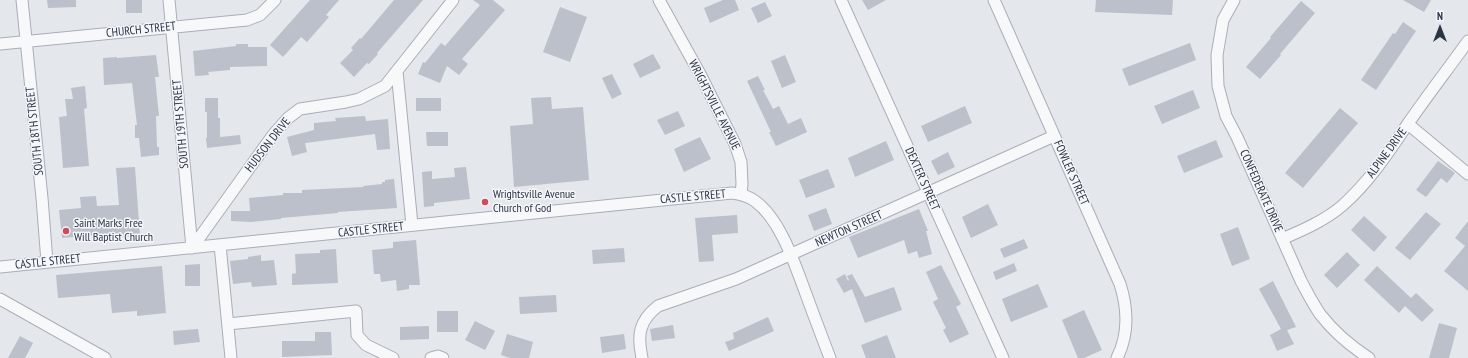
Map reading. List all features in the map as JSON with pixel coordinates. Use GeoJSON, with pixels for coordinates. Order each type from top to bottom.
{"type":"FeatureCollection","features":[{"type":"Feature","properties":{"kind":"street","name":"SOUTH 18TH STREET"},"geometry":{"type":"LineString","coordinates":[[22,0],[47,262]]}},
{"type":"Feature","properties":{"kind":"street","name":"SOUTH 19TH STREET"},"geometry":{"type":"LineString","coordinates":[[169,0],[192,248]]}},
{"type":"Feature","properties":{"kind":"street","name":"CHURCH STREET"},"geometry":{"type":"LineString","coordinates":[[0,44],[252,19],[260,15],[275,0]]}},
{"type":"Feature","properties":{"kind":"street","name":"HUDSON DRIVE"},"geometry":{"type":"LineString","coordinates":[[192,248],[273,135],[294,113],[304,108],[359,99],[385,86],[453,0]]}},
{"type":"Feature","properties":{"kind":"street","name":"WRIGHTSVILLE AVENUE"},"geometry":{"type":"LineString","coordinates":[[659,0],[736,144],[741,162],[741,194]]}},
{"type":"Feature","properties":{"kind":"street","name":"DEXTER STREET"},"geometry":{"type":"LineString","coordinates":[[841,0],[1003,358]]}},
{"type":"Feature","properties":{"kind":"street","name":"FOWLER STREET"},"geometry":{"type":"LineString","coordinates":[[994,0],[1123,294],[1126,327],[1119,355]]}},
{"type":"Feature","properties":{"kind":"street","name":"CONFEDERATE DRIVE"},"geometry":{"type":"LineString","coordinates":[[1229,2],[1223,20],[1216,55],[1218,86],[1226,116],[1237,137],[1301,281],[1320,313],[1338,333],[1370,358]]}},
{"type":"Feature","properties":{"kind":"street","name":"ALPINE DRIVE"},"geometry":{"type":"LineString","coordinates":[[1282,239],[1313,225],[1342,206],[1378,167],[1468,41]]}},
{"type":"Feature","properties":{"kind":"street"},"geometry":{"type":"LineString","coordinates":[[397,71],[412,225]]}},
{"type":"Feature","properties":{"kind":"street"},"geometry":{"type":"LineString","coordinates":[[1408,124],[1468,174]]}},
{"type":"Feature","properties":{"kind":"street","name":"NEWTON STREET"},"geometry":{"type":"LineString","coordinates":[[642,358],[639,334],[645,319],[658,306],[736,279],[1054,136]]}},
{"type":"Feature","properties":{"kind":"street","name":"CASTLE STREET"},"geometry":{"type":"LineString","coordinates":[[0,267],[722,194],[741,194]]}},
{"type":"Feature","properties":{"kind":"street"},"geometry":{"type":"LineString","coordinates":[[741,194],[755,201],[768,214],[775,224],[791,255],[830,358]]}},
{"type":"Feature","properties":{"kind":"street"},"geometry":{"type":"LineString","coordinates":[[220,245],[231,358]]}},
{"type":"Feature","properties":{"kind":"street"},"geometry":{"type":"LineString","coordinates":[[0,299],[105,358]]}},
{"type":"Feature","properties":{"kind":"street"},"geometry":{"type":"LineString","coordinates":[[228,324],[356,311],[357,335],[366,345],[393,358]]}},
{"type":"Feature","properties":{"kind":"street"},"geometry":{"type":"LineString","coordinates":[[431,358],[438,356],[443,358]]}},
{"type":"Feature","properties":{"kind":"building"},"geometry":{"type":"Polygon","coordinates":[[[47,0],[76,0],[76,7],[48,8],[47,0]]]}},
{"type":"Feature","properties":{"kind":"building"},"geometry":{"type":"Polygon","coordinates":[[[126,0],[142,0],[142,13],[126,13],[126,0]]]}},
{"type":"Feature","properties":{"kind":"building"},"geometry":{"type":"Polygon","coordinates":[[[310,0],[339,0],[326,15],[329,17],[307,42],[301,37],[283,57],[270,45],[310,0]]]}},
{"type":"Feature","properties":{"kind":"building"},"geometry":{"type":"Polygon","coordinates":[[[394,0],[423,0],[377,53],[378,54],[354,77],[340,63],[353,50],[351,48],[360,38],[361,39],[394,0]]]}},
{"type":"Feature","properties":{"kind":"building"},"geometry":{"type":"Polygon","coordinates":[[[473,0],[493,0],[505,10],[462,59],[468,64],[459,75],[447,66],[440,83],[418,74],[423,62],[425,63],[441,43],[445,46],[480,5],[473,0]]]}},
{"type":"Feature","properties":{"kind":"building"},"geometry":{"type":"Polygon","coordinates":[[[723,0],[735,0],[739,10],[710,23],[704,8],[723,0]]]}},
{"type":"Feature","properties":{"kind":"building"},"geometry":{"type":"Polygon","coordinates":[[[862,0],[886,0],[868,10],[862,0]]]}},
{"type":"Feature","properties":{"kind":"building"},"geometry":{"type":"Polygon","coordinates":[[[1096,0],[1173,0],[1172,15],[1095,12],[1096,0]]]}},
{"type":"Feature","properties":{"kind":"building"},"geometry":{"type":"Polygon","coordinates":[[[1403,0],[1431,0],[1424,12],[1403,0]]]}},
{"type":"Feature","properties":{"kind":"building"},"geometry":{"type":"Polygon","coordinates":[[[1301,1],[1315,13],[1260,79],[1246,67],[1301,1]]]}},
{"type":"Feature","properties":{"kind":"building"},"geometry":{"type":"Polygon","coordinates":[[[765,2],[772,16],[758,23],[751,8],[765,2]]]}},
{"type":"Feature","properties":{"kind":"building"},"geometry":{"type":"Polygon","coordinates":[[[560,7],[587,17],[570,62],[543,52],[560,7]]]}},
{"type":"Feature","properties":{"kind":"building"},"geometry":{"type":"Polygon","coordinates":[[[1403,22],[1416,31],[1376,90],[1361,80],[1393,33],[1395,34],[1403,22]]]}},
{"type":"Feature","properties":{"kind":"building"},"geometry":{"type":"Polygon","coordinates":[[[1190,43],[1196,60],[1129,86],[1122,69],[1190,43]]]}},
{"type":"Feature","properties":{"kind":"building"},"geometry":{"type":"Polygon","coordinates":[[[236,44],[248,44],[248,47],[267,47],[267,66],[230,67],[230,70],[208,72],[209,75],[195,76],[193,51],[236,46],[236,44]]]}},
{"type":"Feature","properties":{"kind":"building"},"geometry":{"type":"Polygon","coordinates":[[[653,54],[661,68],[640,78],[633,64],[653,54]]]}},
{"type":"Feature","properties":{"kind":"building"},"geometry":{"type":"Polygon","coordinates":[[[156,55],[159,77],[155,77],[159,116],[156,116],[157,147],[159,147],[159,155],[141,157],[139,138],[135,138],[135,125],[137,125],[132,83],[104,85],[103,58],[156,55]]]}},
{"type":"Feature","properties":{"kind":"building"},"geometry":{"type":"Polygon","coordinates":[[[785,55],[796,82],[782,88],[771,61],[785,55]]]}},
{"type":"Feature","properties":{"kind":"building"},"geometry":{"type":"Polygon","coordinates":[[[612,74],[622,94],[612,99],[602,78],[612,74]]]}},
{"type":"Feature","properties":{"kind":"building"},"geometry":{"type":"Polygon","coordinates":[[[758,76],[765,90],[763,90],[773,109],[779,106],[788,124],[801,118],[807,132],[776,146],[747,81],[758,76]]]}},
{"type":"Feature","properties":{"kind":"building"},"geometry":{"type":"Polygon","coordinates":[[[85,86],[87,108],[84,109],[89,166],[63,168],[59,117],[67,116],[65,99],[73,99],[71,88],[85,86]]]}},
{"type":"Feature","properties":{"kind":"building"},"geometry":{"type":"Polygon","coordinates":[[[1193,90],[1200,108],[1162,124],[1154,106],[1193,90]]]}},
{"type":"Feature","properties":{"kind":"building"},"geometry":{"type":"Polygon","coordinates":[[[551,97],[552,109],[583,107],[589,180],[514,187],[510,126],[533,124],[531,98],[551,97]]]}},
{"type":"Feature","properties":{"kind":"building"},"geometry":{"type":"Polygon","coordinates":[[[205,98],[218,98],[220,137],[240,135],[241,144],[207,148],[207,112],[205,112],[205,98]]]}},
{"type":"Feature","properties":{"kind":"building"},"geometry":{"type":"Polygon","coordinates":[[[416,98],[441,98],[441,111],[416,111],[416,98]]]}},
{"type":"Feature","properties":{"kind":"building"},"geometry":{"type":"Polygon","coordinates":[[[965,106],[972,123],[928,142],[921,126],[965,106]]]}},
{"type":"Feature","properties":{"kind":"building"},"geometry":{"type":"Polygon","coordinates":[[[1340,108],[1358,123],[1303,188],[1285,173],[1340,108]]]}},
{"type":"Feature","properties":{"kind":"building"},"geometry":{"type":"Polygon","coordinates":[[[678,111],[685,126],[665,135],[657,120],[678,111]]]}},
{"type":"Feature","properties":{"kind":"building"},"geometry":{"type":"Polygon","coordinates":[[[365,116],[366,121],[388,119],[390,149],[377,150],[375,134],[305,143],[307,152],[292,156],[287,137],[314,130],[314,123],[336,121],[335,118],[365,116]]]}},
{"type":"Feature","properties":{"kind":"building"},"geometry":{"type":"Polygon","coordinates":[[[426,132],[448,132],[448,146],[427,146],[426,132]]]}},
{"type":"Feature","properties":{"kind":"building"},"geometry":{"type":"Polygon","coordinates":[[[700,137],[711,159],[684,172],[674,149],[700,137]]]}},
{"type":"Feature","properties":{"kind":"building"},"geometry":{"type":"Polygon","coordinates":[[[1216,140],[1223,157],[1184,173],[1177,156],[1216,140]]]}},
{"type":"Feature","properties":{"kind":"building"},"geometry":{"type":"Polygon","coordinates":[[[886,141],[894,160],[855,177],[848,158],[886,141]]]}},
{"type":"Feature","properties":{"kind":"building"},"geometry":{"type":"Polygon","coordinates":[[[948,152],[955,167],[938,175],[931,161],[948,152]]]}},
{"type":"Feature","properties":{"kind":"building"},"geometry":{"type":"Polygon","coordinates":[[[1438,161],[1455,173],[1447,183],[1441,178],[1426,197],[1416,190],[1438,161]]]}},
{"type":"Feature","properties":{"kind":"building"},"geometry":{"type":"Polygon","coordinates":[[[135,167],[140,236],[121,237],[121,233],[62,238],[59,210],[81,208],[80,197],[96,196],[97,206],[119,205],[116,168],[135,167]]]}},
{"type":"Feature","properties":{"kind":"building"},"geometry":{"type":"Polygon","coordinates":[[[466,167],[470,199],[434,203],[434,206],[424,207],[422,172],[432,171],[432,179],[455,177],[454,168],[466,167]]]}},
{"type":"Feature","properties":{"kind":"building"},"geometry":{"type":"Polygon","coordinates":[[[828,169],[835,187],[806,198],[799,180],[828,169]]]}},
{"type":"Feature","properties":{"kind":"building"},"geometry":{"type":"Polygon","coordinates":[[[394,179],[397,208],[338,212],[251,222],[231,221],[231,211],[250,211],[249,198],[283,195],[283,193],[302,193],[302,190],[364,187],[363,186],[382,184],[385,180],[394,179]]]}},
{"type":"Feature","properties":{"kind":"building"},"geometry":{"type":"Polygon","coordinates":[[[988,204],[998,225],[971,238],[962,217],[988,204]]]}},
{"type":"Feature","properties":{"kind":"building"},"geometry":{"type":"Polygon","coordinates":[[[826,208],[832,224],[814,231],[808,215],[826,208]]]}},
{"type":"Feature","properties":{"kind":"building"},"geometry":{"type":"Polygon","coordinates":[[[919,209],[928,231],[926,231],[932,254],[919,258],[917,251],[908,254],[904,240],[858,258],[849,237],[919,209]]]}},
{"type":"Feature","properties":{"kind":"building"},"geometry":{"type":"Polygon","coordinates":[[[1426,212],[1441,224],[1410,260],[1395,248],[1426,212]]]}},
{"type":"Feature","properties":{"kind":"building"},"geometry":{"type":"Polygon","coordinates":[[[737,215],[738,233],[712,235],[714,261],[699,262],[695,218],[737,215]]]}},
{"type":"Feature","properties":{"kind":"building"},"geometry":{"type":"Polygon","coordinates":[[[1364,216],[1387,237],[1374,252],[1351,230],[1364,216]]]}},
{"type":"Feature","properties":{"kind":"building"},"geometry":{"type":"Polygon","coordinates":[[[1468,221],[1468,291],[1444,271],[1465,246],[1455,238],[1468,221]]]}},
{"type":"Feature","properties":{"kind":"building"},"geometry":{"type":"Polygon","coordinates":[[[1238,227],[1250,259],[1232,266],[1220,234],[1238,227]]]}},
{"type":"Feature","properties":{"kind":"building"},"geometry":{"type":"Polygon","coordinates":[[[1024,239],[1028,248],[1004,258],[1000,249],[1024,239]]]}},
{"type":"Feature","properties":{"kind":"building"},"geometry":{"type":"Polygon","coordinates":[[[416,240],[420,285],[409,285],[409,289],[397,291],[396,280],[381,282],[380,274],[374,274],[372,250],[393,248],[393,242],[416,240]]]}},
{"type":"Feature","properties":{"kind":"building"},"geometry":{"type":"Polygon","coordinates":[[[624,248],[625,262],[593,264],[592,250],[624,248]]]}},
{"type":"Feature","properties":{"kind":"building"},"geometry":{"type":"Polygon","coordinates":[[[336,249],[338,283],[292,285],[292,274],[296,273],[295,254],[320,253],[320,250],[336,249]]]}},
{"type":"Feature","properties":{"kind":"building"},"geometry":{"type":"Polygon","coordinates":[[[1347,252],[1360,265],[1337,288],[1324,275],[1347,252]]]}},
{"type":"Feature","properties":{"kind":"building"},"geometry":{"type":"Polygon","coordinates":[[[261,255],[261,261],[274,260],[277,285],[252,287],[251,282],[233,284],[230,261],[248,259],[248,257],[261,255]]]}},
{"type":"Feature","properties":{"kind":"building"},"geometry":{"type":"Polygon","coordinates":[[[1014,263],[1017,271],[996,280],[993,272],[1014,263]]]}},
{"type":"Feature","properties":{"kind":"building"},"geometry":{"type":"Polygon","coordinates":[[[200,264],[200,286],[185,286],[185,265],[200,264]]]}},
{"type":"Feature","properties":{"kind":"building"},"geometry":{"type":"Polygon","coordinates":[[[941,265],[961,304],[956,307],[969,334],[950,343],[943,330],[946,328],[933,302],[938,299],[926,272],[941,265]]]}},
{"type":"Feature","properties":{"kind":"building"},"geometry":{"type":"Polygon","coordinates":[[[162,266],[166,313],[137,316],[137,311],[112,313],[110,294],[58,298],[56,275],[162,266]]]}},
{"type":"Feature","properties":{"kind":"building"},"geometry":{"type":"Polygon","coordinates":[[[1377,266],[1411,298],[1416,293],[1434,310],[1422,322],[1405,306],[1399,313],[1364,280],[1377,266]]]}},
{"type":"Feature","properties":{"kind":"building"},"geometry":{"type":"Polygon","coordinates":[[[845,274],[848,281],[847,276],[852,274],[865,297],[894,287],[902,310],[865,323],[852,289],[844,293],[836,279],[845,274]]]}},
{"type":"Feature","properties":{"kind":"building"},"geometry":{"type":"Polygon","coordinates":[[[1273,281],[1296,327],[1287,330],[1294,344],[1277,351],[1270,335],[1281,329],[1259,289],[1273,281]]]}},
{"type":"Feature","properties":{"kind":"building"},"geometry":{"type":"Polygon","coordinates":[[[1038,284],[1048,307],[1011,322],[1002,299],[1038,284]]]}},
{"type":"Feature","properties":{"kind":"building"},"geometry":{"type":"Polygon","coordinates":[[[556,295],[557,312],[520,314],[519,297],[556,295]]]}},
{"type":"Feature","properties":{"kind":"building"},"geometry":{"type":"Polygon","coordinates":[[[1084,310],[1102,350],[1084,358],[1078,358],[1062,320],[1084,310]]]}},
{"type":"Feature","properties":{"kind":"building"},"geometry":{"type":"Polygon","coordinates":[[[437,311],[458,311],[458,332],[437,332],[437,311]]]}},
{"type":"Feature","properties":{"kind":"building"},"geometry":{"type":"Polygon","coordinates":[[[768,317],[774,331],[729,351],[725,342],[734,339],[733,333],[768,317]]]}},
{"type":"Feature","properties":{"kind":"building"},"geometry":{"type":"Polygon","coordinates":[[[475,321],[495,331],[485,350],[465,340],[475,321]]]}},
{"type":"Feature","properties":{"kind":"building"},"geometry":{"type":"Polygon","coordinates":[[[1439,323],[1457,328],[1449,358],[1429,358],[1439,323]]]}},
{"type":"Feature","properties":{"kind":"building"},"geometry":{"type":"Polygon","coordinates":[[[673,325],[675,338],[652,341],[650,329],[673,325]]]}},
{"type":"Feature","properties":{"kind":"building"},"geometry":{"type":"Polygon","coordinates":[[[429,326],[429,339],[400,340],[400,327],[429,326]]]}},
{"type":"Feature","properties":{"kind":"building"},"geometry":{"type":"Polygon","coordinates":[[[198,329],[200,342],[174,345],[173,331],[198,329]]]}},
{"type":"Feature","properties":{"kind":"building"},"geometry":{"type":"Polygon","coordinates":[[[315,332],[331,332],[332,355],[282,357],[282,341],[315,341],[315,332]]]}},
{"type":"Feature","properties":{"kind":"building"},"geometry":{"type":"Polygon","coordinates":[[[507,334],[533,342],[529,358],[510,358],[501,355],[507,334]]]}},
{"type":"Feature","properties":{"kind":"building"},"geometry":{"type":"Polygon","coordinates":[[[624,334],[626,349],[602,353],[600,337],[624,334]]]}},
{"type":"Feature","properties":{"kind":"building"},"geometry":{"type":"Polygon","coordinates":[[[887,335],[896,358],[866,358],[861,345],[887,335]]]}},
{"type":"Feature","properties":{"kind":"building"},"geometry":{"type":"Polygon","coordinates":[[[20,336],[33,343],[25,358],[8,358],[20,336]]]}},
{"type":"Feature","properties":{"kind":"place","name":"Wrightsville Avenue Church of God"},"geometry":{"type":"Point","coordinates":[485,202]}},
{"type":"Feature","properties":{"kind":"place","name":"Saint Marks Free Will Baptist Church"},"geometry":{"type":"Point","coordinates":[66,231]}}]}
